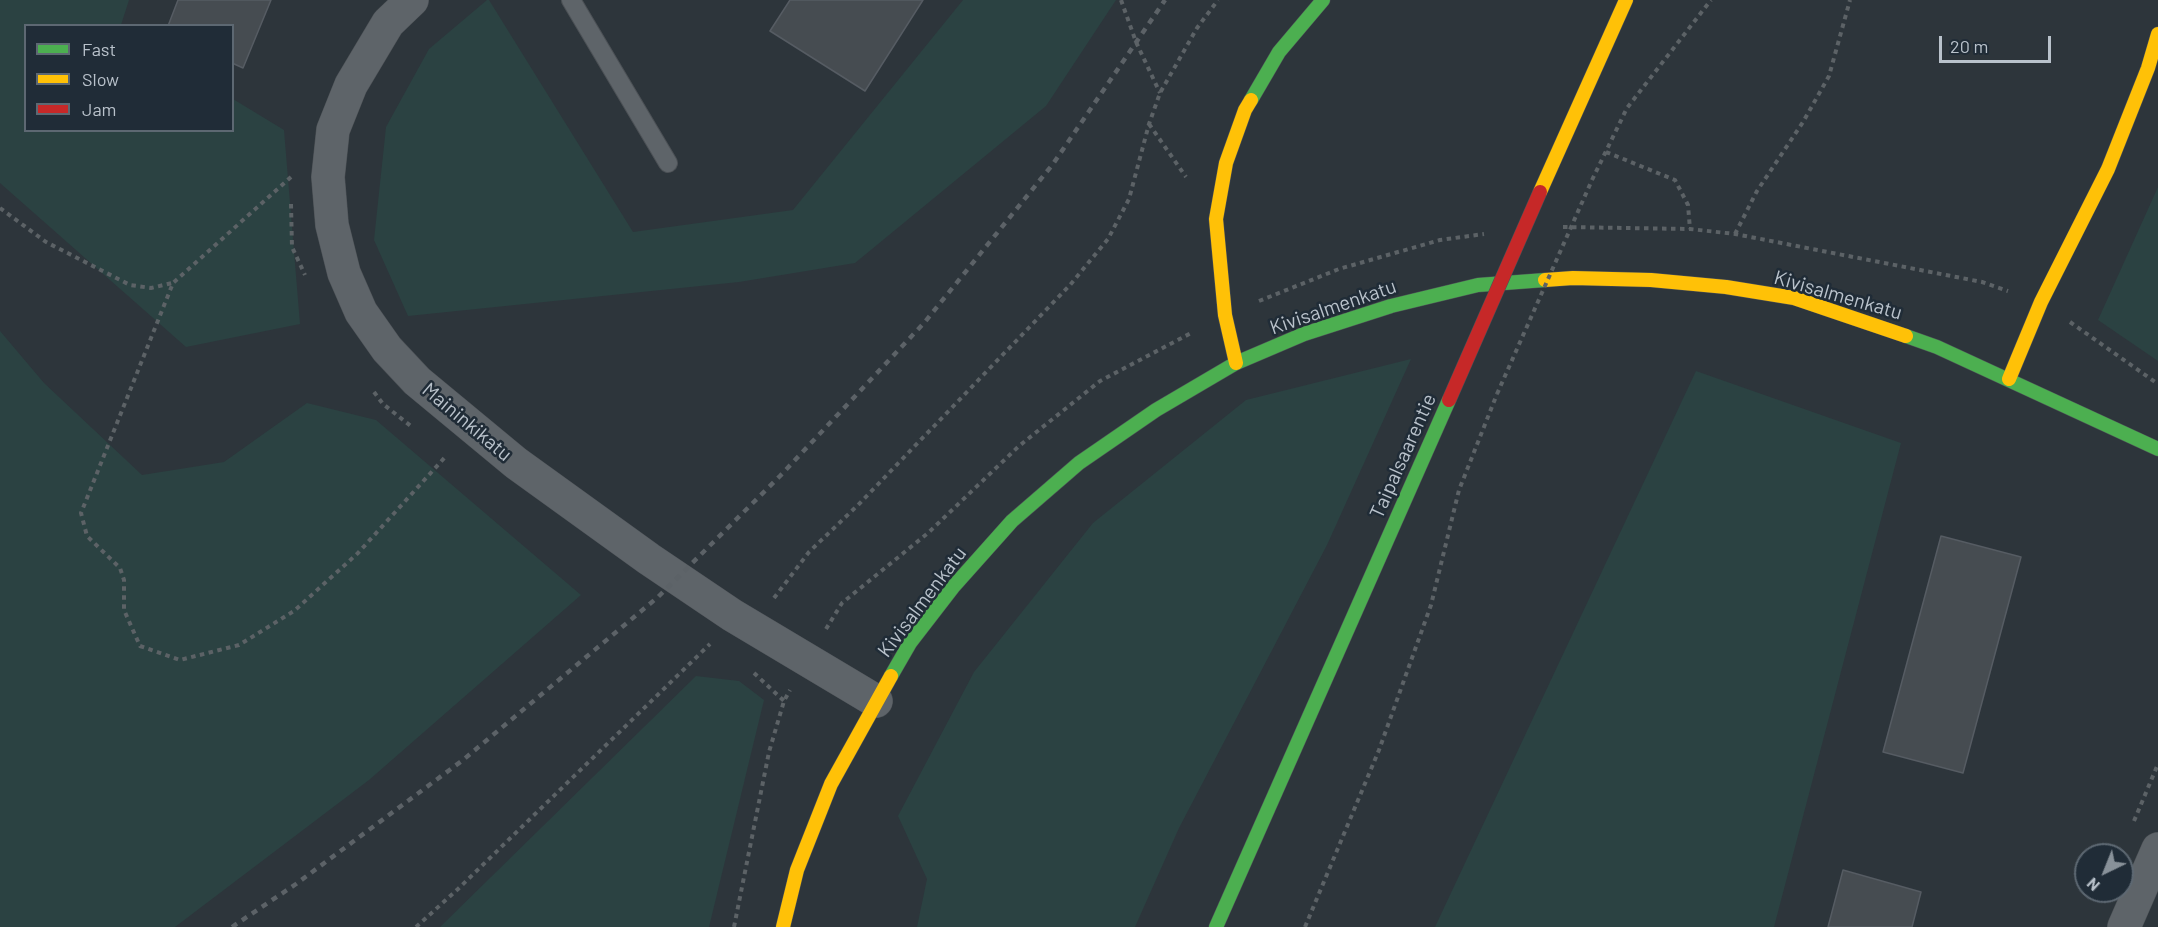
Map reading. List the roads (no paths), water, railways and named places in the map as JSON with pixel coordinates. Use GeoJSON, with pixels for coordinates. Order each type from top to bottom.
{"type":"FeatureCollection","features":[{"type":"Feature","properties":{"kind":"main road"},"geometry":{"type":"LineString","coordinates":[[1236,363],[1225,315],[1216,219],[1226,163],[1245,110],[1279,52],[1323,0]]}},
{"type":"Feature","properties":{"kind":"main road","name":"Taipalsaarentie"},"geometry":{"type":"LineString","coordinates":[[1216,927],[1626,0]]}},
{"type":"Feature","properties":{"kind":"main road"},"geometry":{"type":"LineString","coordinates":[[2009,379],[2041,302],[2108,169],[2148,69],[2158,34]]}},
{"type":"Feature","properties":{"kind":"main road","name":"Kivisalmenkatu"},"geometry":{"type":"LineString","coordinates":[[783,927],[797,870],[831,784],[910,643],[954,586],[1012,521],[1079,463],[1156,410],[1236,363],[1304,334],[1391,306],[1478,285],[1573,278],[1672,282],[1726,287],[1794,298],[1936,346],[2158,449]]}},
{"type":"Feature","properties":{"kind":"street","name":"Maininkikatu"},"geometry":{"type":"LineString","coordinates":[[412,0],[388,23],[351,85],[333,130],[328,177],[332,225],[344,273],[361,312],[387,349],[417,381],[516,463],[649,559],[742,621],[876,701]]}},
{"type":"Feature","properties":{"kind":"street"},"geometry":{"type":"LineString","coordinates":[[2124,927],[2158,849]]}},
{"type":"Feature","properties":{"kind":"lane"},"geometry":{"type":"LineString","coordinates":[[572,0],[668,163]]}},
{"type":"Feature","properties":{"kind":"railway"},"geometry":{"type":"LineString","coordinates":[[232,927],[296,884],[463,760],[658,597],[780,476],[924,323],[1053,164],[1165,0]]}}]}
